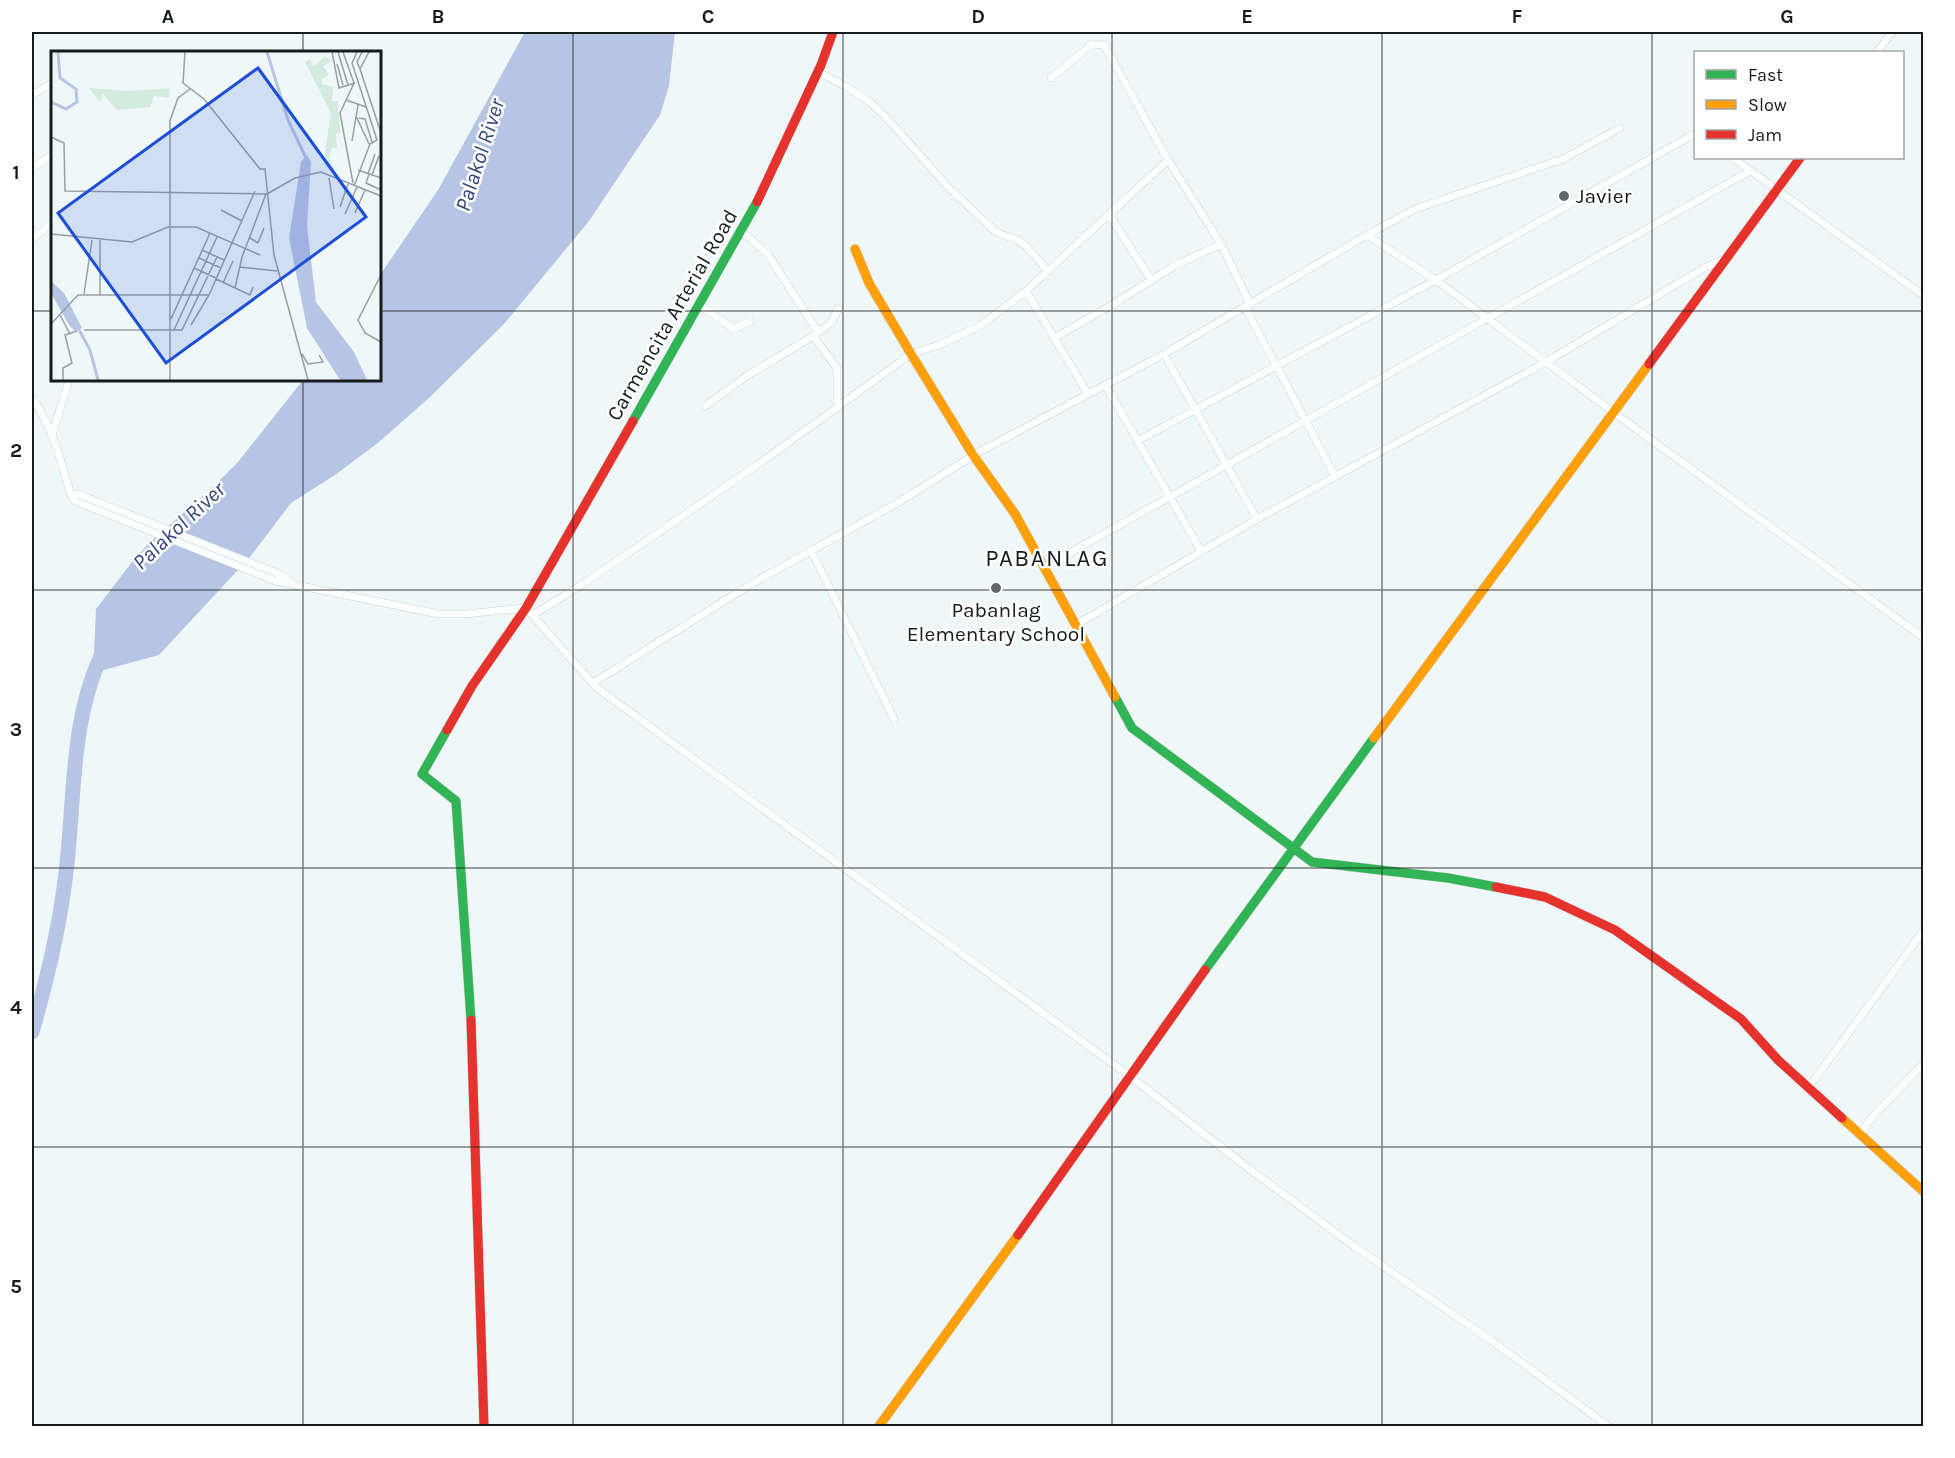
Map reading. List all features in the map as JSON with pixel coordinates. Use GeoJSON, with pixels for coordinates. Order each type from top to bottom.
{"type":"FeatureCollection","features":[{"type":"Feature","properties":{"kind":"street","name":"Carmencita Arterial Road"},"geometry":{"type":"LineString","coordinates":[[484,1426],[470,1004],[456,801],[422,774],[472,686],[530,612],[766,186],[818,72],[833,32]]}},
{"type":"Feature","properties":{"kind":"street"},"geometry":{"type":"LineString","coordinates":[[1878,51],[1892,32]]}},
{"type":"Feature","properties":{"kind":"street"},"geometry":{"type":"LineString","coordinates":[[1051,78],[1092,44],[1104,45],[1168,160],[1221,244],[1247,305],[1335,476]]}},
{"type":"Feature","properties":{"kind":"street"},"geometry":{"type":"LineString","coordinates":[[818,72],[870,102],[949,189],[997,233],[1018,240],[1026,246],[1048,271]]}},
{"type":"Feature","properties":{"kind":"street"},"geometry":{"type":"LineString","coordinates":[[32,95],[51,84]]}},
{"type":"Feature","properties":{"kind":"street"},"geometry":{"type":"LineString","coordinates":[[593,683],[753,583],[898,502],[973,455],[1164,354],[1415,209],[1563,159],[1620,128]]}},
{"type":"Feature","properties":{"kind":"street"},"geometry":{"type":"LineString","coordinates":[[1139,440],[1436,280],[1694,135]]}},
{"type":"Feature","properties":{"kind":"street"},"geometry":{"type":"LineString","coordinates":[[32,168],[51,156]]}},
{"type":"Feature","properties":{"kind":"street"},"geometry":{"type":"LineString","coordinates":[[1734,159],[1923,296]]}},
{"type":"Feature","properties":{"kind":"street"},"geometry":{"type":"LineString","coordinates":[[879,1426],[962,1315],[1212,959],[1799,159]]}},
{"type":"Feature","properties":{"kind":"street"},"geometry":{"type":"LineString","coordinates":[[32,397],[44,415],[75,497],[293,583],[439,614],[530,612],[586,582],[911,354],[942,344],[981,325],[1026,291],[1168,160]]}},
{"type":"Feature","properties":{"kind":"street"},"geometry":{"type":"LineString","coordinates":[[1043,568],[1750,171]]}},
{"type":"Feature","properties":{"kind":"street"},"geometry":{"type":"LineString","coordinates":[[1109,215],[1152,281]]}},
{"type":"Feature","properties":{"kind":"street"},"geometry":{"type":"LineString","coordinates":[[32,239],[51,224]]}},
{"type":"Feature","properties":{"kind":"street"},"geometry":{"type":"LineString","coordinates":[[741,231],[767,253],[837,368],[837,408]]}},
{"type":"Feature","properties":{"kind":"street"},"geometry":{"type":"LineString","coordinates":[[1367,235],[1436,280],[1923,638]]}},
{"type":"Feature","properties":{"kind":"street"},"geometry":{"type":"LineString","coordinates":[[1054,338],[1174,266],[1221,244]]}},
{"type":"Feature","properties":{"kind":"street"},"geometry":{"type":"LineString","coordinates":[[855,249],[869,283],[911,354],[973,455],[1015,514],[1074,626],[1132,728],[1312,862],[1448,878],[1545,897],[1615,930],[1741,1019],[1778,1060],[1923,1192]]}},
{"type":"Feature","properties":{"kind":"street"},"geometry":{"type":"LineString","coordinates":[[1074,626],[1257,519],[1546,362],[1704,268],[1727,258]]}},
{"type":"Feature","properties":{"kind":"street"},"geometry":{"type":"LineString","coordinates":[[1026,291],[1088,394]]}},
{"type":"Feature","properties":{"kind":"street"},"geometry":{"type":"LineString","coordinates":[[699,305],[734,329],[750,321]]}},
{"type":"Feature","properties":{"kind":"street"},"geometry":{"type":"LineString","coordinates":[[705,406],[748,375],[816,334],[832,322],[838,309]]}},
{"type":"Feature","properties":{"kind":"street"},"geometry":{"type":"LineString","coordinates":[[1164,354],[1257,519]]}},
{"type":"Feature","properties":{"kind":"street"},"geometry":{"type":"LineString","coordinates":[[52,435],[69,381]]}},
{"type":"Feature","properties":{"kind":"street"},"geometry":{"type":"LineString","coordinates":[[1106,386],[1201,551]]}},
{"type":"Feature","properties":{"kind":"street"},"geometry":{"type":"LineString","coordinates":[[811,550],[894,718]]}},
{"type":"Feature","properties":{"kind":"street"},"geometry":{"type":"LineString","coordinates":[[530,612],[593,683],[606,694],[1131,1077],[1248,1168],[1354,1246],[1492,1341],[1608,1426]]}},
{"type":"Feature","properties":{"kind":"street"},"geometry":{"type":"LineString","coordinates":[[1809,1087],[1923,930]]}},
{"type":"Feature","properties":{"kind":"street"},"geometry":{"type":"LineString","coordinates":[[1860,1133],[1923,1063]]}},
{"type":"Feature","properties":{"kind":"water"},"geometry":{"type":"Polygon","coordinates":[[[525,32],[675,32],[669,86],[660,115],[589,221],[504,324],[429,398],[379,442],[335,475],[291,503],[250,557],[159,655],[93,673],[96,609],[149,543],[238,462],[302,381],[381,381],[381,274],[438,190],[525,32]]]}},
{"type":"Feature","properties":{"kind":"waterway","name":"Palakol River"},"geometry":{"type":"LineString","coordinates":[[32,1032],[57,933],[66,872],[79,735],[91,682],[101,656]]}},
{"type":"Feature","properties":{"kind":"traffic: fast"},"geometry":{"type":"LineString","coordinates":[[633,421],[757,202]]}},
{"type":"Feature","properties":{"kind":"traffic: fast"},"geometry":{"type":"LineString","coordinates":[[1115,697],[1132,728],[1312,862],[1448,878],[1496,887]]}},
{"type":"Feature","properties":{"kind":"traffic: fast"},"geometry":{"type":"LineString","coordinates":[[447,730],[422,774],[456,801],[471,1020]]}},
{"type":"Feature","properties":{"kind":"traffic: fast"},"geometry":{"type":"LineString","coordinates":[[1205,970],[1374,738]]}},
{"type":"Feature","properties":{"kind":"traffic: slow"},"geometry":{"type":"LineString","coordinates":[[855,249],[869,283],[911,354],[973,455],[1015,514],[1115,697]]}},
{"type":"Feature","properties":{"kind":"traffic: slow"},"geometry":{"type":"LineString","coordinates":[[1374,738],[1649,364]]}},
{"type":"Feature","properties":{"kind":"traffic: slow"},"geometry":{"type":"LineString","coordinates":[[1842,1118],[1924,1192]]}},
{"type":"Feature","properties":{"kind":"traffic: slow"},"geometry":{"type":"LineString","coordinates":[[879,1426],[1018,1235]]}},
{"type":"Feature","properties":{"kind":"traffic: jam"},"geometry":{"type":"LineString","coordinates":[[757,202],[821,65],[833,32]]}},
{"type":"Feature","properties":{"kind":"traffic: jam"},"geometry":{"type":"LineString","coordinates":[[1649,364],[1799,159]]}},
{"type":"Feature","properties":{"kind":"traffic: jam"},"geometry":{"type":"LineString","coordinates":[[447,730],[472,686],[526,608],[633,421]]}},
{"type":"Feature","properties":{"kind":"traffic: jam"},"geometry":{"type":"LineString","coordinates":[[1496,887],[1545,897],[1615,930],[1741,1019],[1778,1060],[1842,1118]]}},
{"type":"Feature","properties":{"kind":"traffic: jam"},"geometry":{"type":"LineString","coordinates":[[1018,1235],[1205,970]]}},
{"type":"Feature","properties":{"kind":"traffic: jam"},"geometry":{"type":"LineString","coordinates":[[471,1020],[484,1426]]}},
{"type":"Feature","properties":{"kind":"place","name":"Javier"},"geometry":{"type":"Point","coordinates":[1564,196]}},
{"type":"Feature","properties":{"kind":"place","name":"Pabanlag Elementary School"},"geometry":{"type":"Point","coordinates":[996,588]}},
{"type":"Feature","properties":{"kind":"district","name":"PABANLAG"},"geometry":{"type":"Point","coordinates":[1047,558]}}]}
